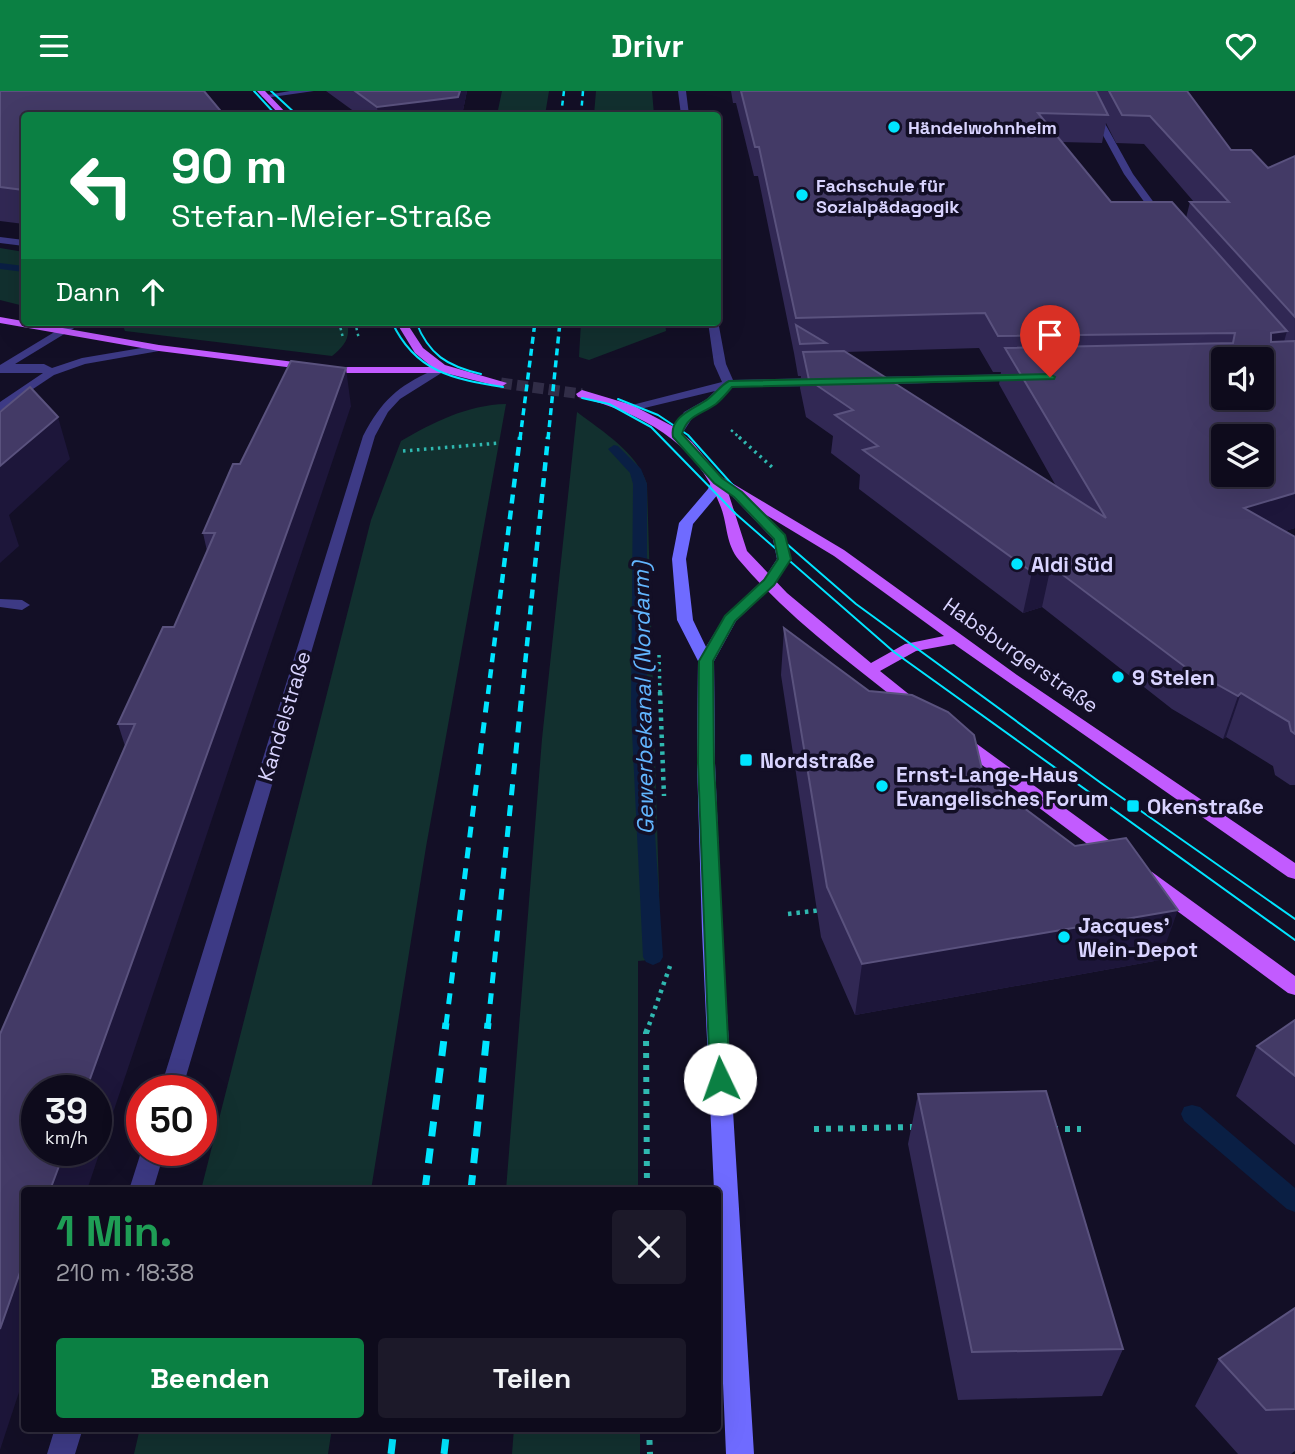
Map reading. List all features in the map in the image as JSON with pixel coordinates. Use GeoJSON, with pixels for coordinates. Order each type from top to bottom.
{"type":"FeatureCollection","features":[{"type":"Feature","properties":{"kind":"main road"},"geometry":{"type":"LineString","coordinates":[[263,94],[281,112]]}},
{"type":"Feature","properties":{"kind":"main road"},"geometry":{"type":"LineString","coordinates":[[0,320],[21,324]]}},
{"type":"Feature","properties":{"kind":"main road"},"geometry":{"type":"LineString","coordinates":[[34,326],[159,348],[335,370],[440,371],[501,383]]}},
{"type":"Feature","properties":{"kind":"main road"},"geometry":{"type":"LineString","coordinates":[[403,326],[418,352],[440,371]]}},
{"type":"Feature","properties":{"kind":"main road","name":"Habsburgerstraße"},"geometry":{"type":"LineString","coordinates":[[582,394],[636,408],[677,434],[718,480],[839,553],[957,639],[1295,872]]}},
{"type":"Feature","properties":{"kind":"main road"},"geometry":{"type":"LineString","coordinates":[[718,480],[714,490],[686,523],[679,559],[685,619],[706,661],[706,763],[713,945],[740,1454]]}},
{"type":"Feature","properties":{"kind":"main road","name":"Habsburgerstraße"},"geometry":{"type":"LineString","coordinates":[[718,480],[729,507],[739,552],[769,583],[870,671],[940,725],[1295,987]]}},
{"type":"Feature","properties":{"kind":"main road"},"geometry":{"type":"LineString","coordinates":[[706,661],[730,619],[769,583],[784,559],[780,538],[738,494]]}},
{"type":"Feature","properties":{"kind":"main road"},"geometry":{"type":"LineString","coordinates":[[870,671],[894,652],[911,646],[957,639]]}},
{"type":"Feature","properties":{"kind":"street"},"geometry":{"type":"LineString","coordinates":[[263,94],[310,91]]}},
{"type":"Feature","properties":{"kind":"street"},"geometry":{"type":"LineString","coordinates":[[681,91],[684,112]]}},
{"type":"Feature","properties":{"kind":"street"},"geometry":{"type":"LineString","coordinates":[[1083,91],[1111,146],[1148,204],[1165,224]]}},
{"type":"Feature","properties":{"kind":"street"},"geometry":{"type":"LineString","coordinates":[[0,240],[21,243]]}},
{"type":"Feature","properties":{"kind":"street"},"geometry":{"type":"LineString","coordinates":[[1,370],[71,326]]}},
{"type":"Feature","properties":{"kind":"street"},"geometry":{"type":"LineString","coordinates":[[714,326],[720,364],[729,384]]}},
{"type":"Feature","properties":{"kind":"street"},"geometry":{"type":"LineString","coordinates":[[0,407],[50,373],[82,361],[159,348]]}},
{"type":"Feature","properties":{"kind":"street"},"geometry":{"type":"LineString","coordinates":[[1,370],[44,367],[50,373]]}},
{"type":"Feature","properties":{"kind":"street","name":"Kandelstraße"},"geometry":{"type":"LineString","coordinates":[[176,1075],[369,436],[385,405],[398,392],[440,371]]}},
{"type":"Feature","properties":{"kind":"street"},"geometry":{"type":"LineString","coordinates":[[853,381],[1030,378]]}},
{"type":"Feature","properties":{"kind":"street"},"geometry":{"type":"LineString","coordinates":[[636,408],[729,384],[840,382]]}},
{"type":"Feature","properties":{"kind":"street"},"geometry":{"type":"LineString","coordinates":[[677,434],[688,415],[711,402],[729,384]]}},
{"type":"Feature","properties":{"kind":"street"},"geometry":{"type":"LineString","coordinates":[[0,603],[22,605]]}},
{"type":"Feature","properties":{"kind":"street"},"geometry":{"type":"LineString","coordinates":[[142,1187],[148,1166]]}},
{"type":"Feature","properties":{"kind":"street"},"geometry":{"type":"LineString","coordinates":[[61,1454],[68,1432]]}},
{"type":"Feature","properties":{"kind":"path"},"geometry":{"type":"LineString","coordinates":[[356,326],[360,342]]}},
{"type":"Feature","properties":{"kind":"path"},"geometry":{"type":"LineString","coordinates":[[397,451],[500,443]]}},
{"type":"Feature","properties":{"kind":"path"},"geometry":{"type":"LineString","coordinates":[[658,642],[664,806]]}},
{"type":"Feature","properties":{"kind":"path"},"geometry":{"type":"LineString","coordinates":[[788,914],[829,909]]}},
{"type":"Feature","properties":{"kind":"path"},"geometry":{"type":"LineString","coordinates":[[647,1187],[646,1033],[670,970],[669,956]]}},
{"type":"Feature","properties":{"kind":"path"},"geometry":{"type":"LineString","coordinates":[[814,1129],[930,1127]]}},
{"type":"Feature","properties":{"kind":"path"},"geometry":{"type":"LineString","coordinates":[[1040,1128],[1081,1129]]}},
{"type":"Feature","properties":{"kind":"path"},"geometry":{"type":"LineString","coordinates":[[649,1432],[650,1454]]}},
{"type":"Feature","properties":{"kind":"green space"},"geometry":{"type":"Polygon","coordinates":[[[502,91],[549,91],[546,112],[498,112],[502,91]]]}},
{"type":"Feature","properties":{"kind":"green space"},"geometry":{"type":"Polygon","coordinates":[[[596,91],[652,91],[654,112],[594,112],[596,91]]]}},
{"type":"Feature","properties":{"kind":"green space"},"geometry":{"type":"Polygon","coordinates":[[[0,248],[21,252],[21,305],[0,300],[0,248]]]}},
{"type":"Feature","properties":{"kind":"green space"},"geometry":{"type":"Polygon","coordinates":[[[123,326],[347,326],[348,333],[343,345],[332,356],[125,331],[123,326]]]}},
{"type":"Feature","properties":{"kind":"green space"},"geometry":{"type":"Polygon","coordinates":[[[581,326],[665,326],[666,331],[589,360],[579,357],[581,326]]]}},
{"type":"Feature","properties":{"kind":"green space"},"geometry":{"type":"Polygon","coordinates":[[[506,404],[426,847],[371,1187],[202,1187],[207,1166],[217,1166],[217,1127],[371,520],[401,441],[438,421],[478,408],[506,404]]]}},
{"type":"Feature","properties":{"kind":"green space"},"geometry":{"type":"Polygon","coordinates":[[[577,412],[627,452],[636,462],[647,484],[661,959],[638,961],[638,1187],[506,1187],[542,739],[577,412]]]}},
{"type":"Feature","properties":{"kind":"green space"},"geometry":{"type":"Polygon","coordinates":[[[139,1432],[331,1432],[328,1454],[134,1454],[139,1432]]]}},
{"type":"Feature","properties":{"kind":"green space"},"geometry":{"type":"Polygon","coordinates":[[[514,1432],[640,1432],[640,1454],[512,1454],[514,1432]]]}},
{"type":"Feature","properties":{"kind":"building"},"geometry":{"type":"Polygon","coordinates":[[[0,91],[204,91],[222,112],[21,112],[21,190],[0,187],[0,91]]]}},
{"type":"Feature","properties":{"kind":"building"},"geometry":{"type":"Polygon","coordinates":[[[355,91],[460,91],[458,97],[377,107],[355,91]]]}},
{"type":"Feature","properties":{"kind":"building"},"geometry":{"type":"Polygon","coordinates":[[[741,91],[1096,91],[1108,115],[1038,113],[1111,202],[1172,202],[1287,331],[1271,333],[1271,342],[1295,341],[1295,493],[1244,508],[1295,537],[1295,734],[1291,731],[1289,722],[1241,693],[1238,696],[1184,666],[1051,566],[1032,572],[863,450],[878,446],[835,415],[853,410],[809,380],[803,352],[844,351],[1106,518],[1005,348],[1233,343],[1235,333],[998,336],[985,313],[796,318],[759,147],[755,147],[741,91]]]}},
{"type":"Feature","properties":{"kind":"building"},"geometry":{"type":"Polygon","coordinates":[[[1109,91],[1187,91],[1231,150],[1251,150],[1268,168],[1295,156],[1295,317],[1190,202],[1229,202],[1150,116],[1122,115],[1109,91]]]}},
{"type":"Feature","properties":{"kind":"building"},"geometry":{"type":"Polygon","coordinates":[[[796,325],[826,343],[800,344],[796,325]]]}},
{"type":"Feature","properties":{"kind":"building"},"geometry":{"type":"Polygon","coordinates":[[[291,361],[346,368],[91,1075],[21,1075],[21,1166],[59,1166],[51,1187],[21,1187],[21,1270],[0,1329],[0,1034],[135,724],[118,724],[163,627],[174,627],[215,533],[203,533],[233,464],[240,464],[291,361]]]}},
{"type":"Feature","properties":{"kind":"building"},"geometry":{"type":"Polygon","coordinates":[[[30,387],[58,417],[0,466],[0,412],[30,387]]]}},
{"type":"Feature","properties":{"kind":"building"},"geometry":{"type":"Polygon","coordinates":[[[784,628],[869,691],[912,695],[948,712],[974,735],[984,778],[1075,846],[1126,838],[1178,910],[862,964],[827,887],[784,628]]]}},
{"type":"Feature","properties":{"kind":"building"},"geometry":{"type":"Polygon","coordinates":[[[1295,1020],[1295,1076],[1257,1046],[1295,1020]]]}},
{"type":"Feature","properties":{"kind":"building"},"geometry":{"type":"Polygon","coordinates":[[[1046,1091],[1123,1349],[972,1352],[918,1094],[1046,1091]]]}},
{"type":"Feature","properties":{"kind":"building"},"geometry":{"type":"Polygon","coordinates":[[[1295,1308],[1295,1409],[1266,1410],[1219,1359],[1295,1308]]]}},
{"type":"Feature","properties":{"kind":"waterway"},"geometry":{"type":"LineString","coordinates":[[0,266],[21,269]]}},
{"type":"Feature","properties":{"kind":"waterway","name":"Gewerbekanal (Nordarm)"},"geometry":{"type":"LineString","coordinates":[[614,449],[636,472],[640,484],[639,711],[653,957]]}},
{"type":"Feature","properties":{"kind":"waterway","name":"Gewerbekanal (Nordarm)"},"geometry":{"type":"LineString","coordinates":[[1192,1114],[1295,1202]]}},
{"type":"Feature","properties":{"kind":"tunnel"},"geometry":{"type":"LineString","coordinates":[[501,383],[582,394]]}},
{"type":"Feature","properties":{"kind":"tram line"},"geometry":{"type":"LineString","coordinates":[[254,91],[273,112]]}},
{"type":"Feature","properties":{"kind":"tram line"},"geometry":{"type":"LineString","coordinates":[[271,91],[294,112]]}},
{"type":"Feature","properties":{"kind":"tram line"},"geometry":{"type":"LineString","coordinates":[[394,326],[412,352],[437,370],[468,381],[503,387]]}},
{"type":"Feature","properties":{"kind":"tram line"},"geometry":{"type":"LineString","coordinates":[[418,326],[433,351],[449,363],[481,374]]}},
{"type":"Feature","properties":{"kind":"tram line"},"geometry":{"type":"LineString","coordinates":[[582,398],[609,404],[651,427],[736,514],[894,652],[1295,940]]}},
{"type":"Feature","properties":{"kind":"tram line"},"geometry":{"type":"LineString","coordinates":[[618,399],[658,415],[688,435],[780,538],[856,604],[1101,783],[1295,919]]}},
{"type":"Feature","properties":{"kind":"railway"},"geometry":{"type":"LineString","coordinates":[[561,112],[564,91]]}},
{"type":"Feature","properties":{"kind":"railway"},"geometry":{"type":"LineString","coordinates":[[581,112],[583,91]]}},
{"type":"Feature","properties":{"kind":"railway"},"geometry":{"type":"LineString","coordinates":[[520,439],[534,326]]}},
{"type":"Feature","properties":{"kind":"railway"},"geometry":{"type":"LineString","coordinates":[[548,439],[560,326]]}},
{"type":"Feature","properties":{"kind":"railway"},"geometry":{"type":"LineString","coordinates":[[488,694],[520,437]]}},
{"type":"Feature","properties":{"kind":"railway"},"geometry":{"type":"LineString","coordinates":[[522,694],[548,437]]}},
{"type":"Feature","properties":{"kind":"railway"},"geometry":{"type":"LineString","coordinates":[[446,1025],[488,692]]}},
{"type":"Feature","properties":{"kind":"railway"},"geometry":{"type":"LineString","coordinates":[[488,1025],[522,692]]}},
{"type":"Feature","properties":{"kind":"railway"},"geometry":{"type":"LineString","coordinates":[[425,1187],[446,1023]]}},
{"type":"Feature","properties":{"kind":"railway"},"geometry":{"type":"LineString","coordinates":[[471,1187],[488,1023]]}},
{"type":"Feature","properties":{"kind":"railway"},"geometry":{"type":"LineString","coordinates":[[391,1454],[394,1432]]}},
{"type":"Feature","properties":{"kind":"railway"},"geometry":{"type":"LineString","coordinates":[[444,1454],[447,1432]]}},
{"type":"Feature","properties":{"kind":"place","name":"Händelwohnheim"},"geometry":{"type":"Point","coordinates":[894,127]}},
{"type":"Feature","properties":{"kind":"place","name":"Fachschule für Sozialpädagogik"},"geometry":{"type":"Point","coordinates":[802,195]}},
{"type":"Feature","properties":{"kind":"place","name":"Aldi Süd"},"geometry":{"type":"Point","coordinates":[1017,564]}},
{"type":"Feature","properties":{"kind":"place","name":"9 Stelen"},"geometry":{"type":"Point","coordinates":[1118,677]}},
{"type":"Feature","properties":{"kind":"place","name":"Nordstraße"},"geometry":{"type":"Point","coordinates":[746,760]}},
{"type":"Feature","properties":{"kind":"place","name":"Ernst-Lange-Haus Evangelisches Forum"},"geometry":{"type":"Point","coordinates":[882,786]}},
{"type":"Feature","properties":{"kind":"place","name":"Okenstraße"},"geometry":{"type":"Point","coordinates":[1133,806]}},
{"type":"Feature","properties":{"kind":"place","name":"Jacques' Wein-Depot"},"geometry":{"type":"Point","coordinates":[1064,937]}},
{"type":"Feature","properties":{"kind":"route"},"geometry":{"type":"LineString","coordinates":[[720,1079],[706,763],[706,661],[730,619],[769,583],[784,559],[780,538],[738,494],[718,480],[677,434],[678,428],[688,415],[711,402],[729,384],[1050,377]]}}]}
